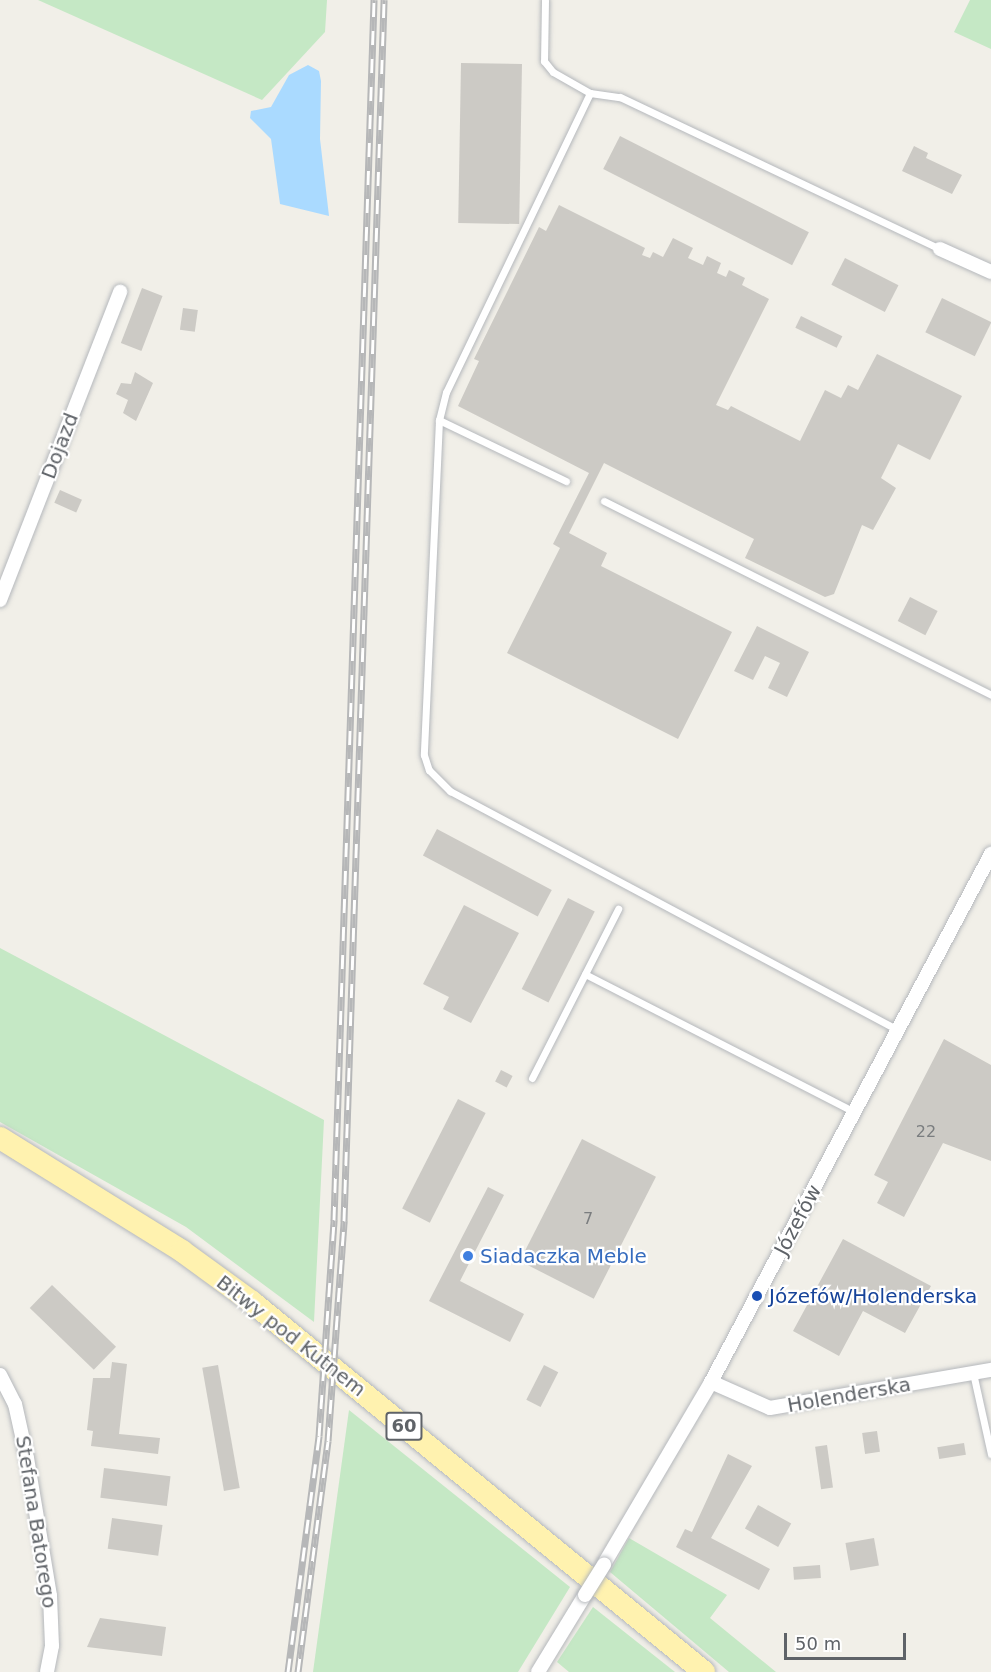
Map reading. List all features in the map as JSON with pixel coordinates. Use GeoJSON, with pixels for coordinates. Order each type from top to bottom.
{"type":"FeatureCollection","features":[{"type":"Feature","properties":{"kind":"main road","name":"Bitwy pod Kutnem"},"geometry":{"type":"LineString","coordinates":[[0,1138],[182,1251],[252,1302],[704,1672]]}},
{"type":"Feature","properties":{"kind":"street"},"geometry":{"type":"LineString","coordinates":[[940,249],[991,272]]}},
{"type":"Feature","properties":{"kind":"street","name":"Dojazd"},"geometry":{"type":"LineString","coordinates":[[0,600],[120,292]]}},
{"type":"Feature","properties":{"kind":"street","name":"Józefów"},"geometry":{"type":"LineString","coordinates":[[538,1672],[711,1382],[991,854]]}},
{"type":"Feature","properties":{"kind":"street","name":"Holenderska"},"geometry":{"type":"LineString","coordinates":[[711,1382],[770,1408],[991,1370]]}},
{"type":"Feature","properties":{"kind":"street","name":"Stefana Batorego"},"geometry":{"type":"LineString","coordinates":[[0,1375],[15,1404],[27,1458],[51,1596],[52,1646],[47,1672]]}},
{"type":"Feature","properties":{"kind":"lane"},"geometry":{"type":"LineString","coordinates":[[545,0],[544,61],[553,72],[590,93],[620,97],[940,249]]}},
{"type":"Feature","properties":{"kind":"lane"},"geometry":{"type":"LineString","coordinates":[[590,93],[446,392],[439,420],[424,755],[439,783],[898,1030]]}},
{"type":"Feature","properties":{"kind":"lane"},"geometry":{"type":"LineString","coordinates":[[439,420],[566,481]]}},
{"type":"Feature","properties":{"kind":"lane"},"geometry":{"type":"LineString","coordinates":[[604,501],[991,695]]}},
{"type":"Feature","properties":{"kind":"lane"},"geometry":{"type":"LineString","coordinates":[[532,1078],[618,909]]}},
{"type":"Feature","properties":{"kind":"lane"},"geometry":{"type":"LineString","coordinates":[[585,974],[855,1112]]}},
{"type":"Feature","properties":{"kind":"lane"},"geometry":{"type":"LineString","coordinates":[[974,1373],[991,1454]]}},
{"type":"Feature","properties":{"kind":"green space"},"geometry":{"type":"Polygon","coordinates":[[[38,0],[327,0],[325,32],[262,100],[38,0]]]}},
{"type":"Feature","properties":{"kind":"green space"},"geometry":{"type":"Polygon","coordinates":[[[970,0],[991,0],[991,49],[954,32],[970,0]]]}},
{"type":"Feature","properties":{"kind":"green space"},"geometry":{"type":"Polygon","coordinates":[[[0,948],[324,1120],[314,1322],[186,1227],[0,1122],[0,948]]]}},
{"type":"Feature","properties":{"kind":"green space"},"geometry":{"type":"Polygon","coordinates":[[[349,1410],[570,1587],[518,1672],[313,1672],[349,1410]]]}},
{"type":"Feature","properties":{"kind":"green space"},"geometry":{"type":"Polygon","coordinates":[[[629,1538],[727,1595],[710,1618],[776,1672],[729,1672],[610,1572],[629,1538]]]}},
{"type":"Feature","properties":{"kind":"green space"},"geometry":{"type":"Polygon","coordinates":[[[593,1607],[675,1672],[569,1672],[557,1662],[593,1607]]]}},
{"type":"Feature","properties":{"kind":"water"},"geometry":{"type":"Polygon","coordinates":[[[308,65],[319,71],[321,81],[320,139],[329,216],[280,204],[271,139],[250,118],[251,111],[271,107],[289,75],[308,65]]]}},
{"type":"Feature","properties":{"kind":"building"},"geometry":{"type":"Polygon","coordinates":[[[461,63],[522,64],[519,224],[458,223],[461,63]]]}},
{"type":"Feature","properties":{"kind":"building"},"geometry":{"type":"Polygon","coordinates":[[[620,136],[809,232],[792,265],[603,169],[620,136]]]}},
{"type":"Feature","properties":{"kind":"building"},"geometry":{"type":"Polygon","coordinates":[[[914,146],[928,153],[926,158],[962,175],[952,194],[902,171],[914,146]]]}},
{"type":"Feature","properties":{"kind":"building"},"geometry":{"type":"Polygon","coordinates":[[[559,205],[645,248],[642,255],[650,258],[653,252],[663,257],[673,238],[693,248],[688,258],[703,265],[707,256],[721,263],[717,273],[726,277],[729,270],[745,278],[742,285],[769,299],[716,405],[728,410],[731,406],[800,441],[825,390],[841,398],[848,385],[858,390],[877,354],[962,396],[930,460],[898,444],[881,478],[896,488],[873,530],[862,525],[834,594],[825,597],[745,558],[754,539],[604,463],[569,533],[607,553],[601,566],[732,632],[678,739],[507,653],[560,548],[553,544],[589,473],[458,406],[479,361],[474,359],[539,227],[546,231],[559,205]]]}},
{"type":"Feature","properties":{"kind":"building"},"geometry":{"type":"Polygon","coordinates":[[[845,258],[898,285],[885,312],[831,285],[845,258]]]}},
{"type":"Feature","properties":{"kind":"building"},"geometry":{"type":"Polygon","coordinates":[[[142,288],[163,296],[141,351],[121,343],[142,288]]]}},
{"type":"Feature","properties":{"kind":"building"},"geometry":{"type":"Polygon","coordinates":[[[942,298],[991,322],[975,356],[925,332],[942,298]]]}},
{"type":"Feature","properties":{"kind":"building"},"geometry":{"type":"Polygon","coordinates":[[[183,308],[198,310],[195,332],[180,330],[183,308]]]}},
{"type":"Feature","properties":{"kind":"building"},"geometry":{"type":"Polygon","coordinates":[[[801,316],[842,336],[837,348],[795,328],[801,316]]]}},
{"type":"Feature","properties":{"kind":"building"},"geometry":{"type":"Polygon","coordinates":[[[135,372],[153,383],[136,421],[123,413],[128,400],[116,394],[121,383],[131,384],[135,372]]]}},
{"type":"Feature","properties":{"kind":"building"},"geometry":{"type":"Polygon","coordinates":[[[60,490],[82,500],[76,513],[54,503],[60,490]]]}},
{"type":"Feature","properties":{"kind":"building"},"geometry":{"type":"Polygon","coordinates":[[[910,597],[938,611],[925,635],[898,621],[910,597]]]}},
{"type":"Feature","properties":{"kind":"building"},"geometry":{"type":"Polygon","coordinates":[[[757,626],[809,652],[787,697],[768,688],[780,663],[765,656],[753,680],[734,671],[757,626]]]}},
{"type":"Feature","properties":{"kind":"building"},"geometry":{"type":"Polygon","coordinates":[[[437,829],[552,890],[538,917],[423,855],[437,829]]]}},
{"type":"Feature","properties":{"kind":"building"},"geometry":{"type":"Polygon","coordinates":[[[568,898],[595,912],[548,1003],[522,989],[568,898]]]}},
{"type":"Feature","properties":{"kind":"building"},"geometry":{"type":"Polygon","coordinates":[[[464,905],[519,933],[471,1023],[443,1009],[449,997],[423,984],[464,905]]]}},
{"type":"Feature","properties":{"kind":"building"},"geometry":{"type":"Polygon","coordinates":[[[944,1039],[991,1065],[991,1161],[943,1143],[904,1217],[877,1203],[888,1182],[874,1175],[944,1039]]]}},
{"type":"Feature","properties":{"kind":"building"},"geometry":{"type":"Polygon","coordinates":[[[501,1070],[513,1076],[507,1087],[495,1082],[501,1070]]]}},
{"type":"Feature","properties":{"kind":"building"},"geometry":{"type":"Polygon","coordinates":[[[458,1099],[486,1113],[430,1223],[402,1209],[458,1099]]]}},
{"type":"Feature","properties":{"kind":"building"},"geometry":{"type":"Polygon","coordinates":[[[582,1139],[656,1177],[594,1299],[520,1261],[582,1139]]]}},
{"type":"Feature","properties":{"kind":"building"},"geometry":{"type":"Polygon","coordinates":[[[488,1187],[504,1195],[460,1281],[524,1314],[510,1342],[429,1301],[488,1187]]]}},
{"type":"Feature","properties":{"kind":"building"},"geometry":{"type":"Polygon","coordinates":[[[843,1239],[931,1286],[905,1333],[863,1311],[839,1356],[793,1331],[843,1239]]]}},
{"type":"Feature","properties":{"kind":"building"},"geometry":{"type":"Polygon","coordinates":[[[52,1285],[116,1347],[94,1370],[30,1308],[52,1285]]]}},
{"type":"Feature","properties":{"kind":"building"},"geometry":{"type":"Polygon","coordinates":[[[112,1362],[127,1364],[119,1434],[160,1438],[158,1454],[91,1446],[93,1431],[87,1430],[93,1378],[110,1378],[112,1362]]]}},
{"type":"Feature","properties":{"kind":"building"},"geometry":{"type":"Polygon","coordinates":[[[218,1365],[240,1488],[224,1491],[202,1368],[218,1365]]]}},
{"type":"Feature","properties":{"kind":"building"},"geometry":{"type":"Polygon","coordinates":[[[544,1365],[558,1372],[541,1407],[526,1400],[544,1365]]]}},
{"type":"Feature","properties":{"kind":"building"},"geometry":{"type":"Polygon","coordinates":[[[877,1431],[880,1452],[865,1454],[862,1433],[877,1431]]]}},
{"type":"Feature","properties":{"kind":"building"},"geometry":{"type":"Polygon","coordinates":[[[964,1443],[966,1455],[939,1459],[937,1447],[964,1443]]]}},
{"type":"Feature","properties":{"kind":"building"},"geometry":{"type":"Polygon","coordinates":[[[827,1445],[833,1488],[821,1489],[815,1447],[827,1445]]]}},
{"type":"Feature","properties":{"kind":"building"},"geometry":{"type":"Polygon","coordinates":[[[728,1454],[752,1466],[711,1538],[770,1569],[759,1590],[676,1547],[685,1529],[692,1532],[728,1454]]]}},
{"type":"Feature","properties":{"kind":"building"},"geometry":{"type":"Polygon","coordinates":[[[104,1468],[171,1476],[167,1506],[100,1498],[104,1468]]]}},
{"type":"Feature","properties":{"kind":"building"},"geometry":{"type":"Polygon","coordinates":[[[758,1505],[791,1523],[778,1547],[745,1529],[758,1505]]]}},
{"type":"Feature","properties":{"kind":"building"},"geometry":{"type":"Polygon","coordinates":[[[112,1518],[163,1525],[158,1556],[108,1549],[112,1518]]]}},
{"type":"Feature","properties":{"kind":"building"},"geometry":{"type":"Polygon","coordinates":[[[874,1538],[879,1566],[850,1571],[845,1543],[874,1538]]]}},
{"type":"Feature","properties":{"kind":"building"},"geometry":{"type":"Polygon","coordinates":[[[820,1565],[821,1578],[794,1580],[793,1567],[820,1565]]]}},
{"type":"Feature","properties":{"kind":"building"},"geometry":{"type":"Polygon","coordinates":[[[100,1618],[166,1627],[162,1656],[87,1647],[100,1618]]]}},
{"type":"Feature","properties":{"kind":"railway"},"geometry":{"type":"LineString","coordinates":[[288,1672],[319,1436],[334,1220],[374,0]]}},
{"type":"Feature","properties":{"kind":"railway"},"geometry":{"type":"LineString","coordinates":[[298,1672],[328,1441],[344,1221],[384,0]]}},
{"type":"Feature","properties":{"kind":"place","name":"Siadaczka Meble"},"geometry":{"type":"Point","coordinates":[468,1256]}},
{"type":"Feature","properties":{"kind":"place","name":"Józefów/Holenderska"},"geometry":{"type":"Point","coordinates":[757,1296]}}]}
